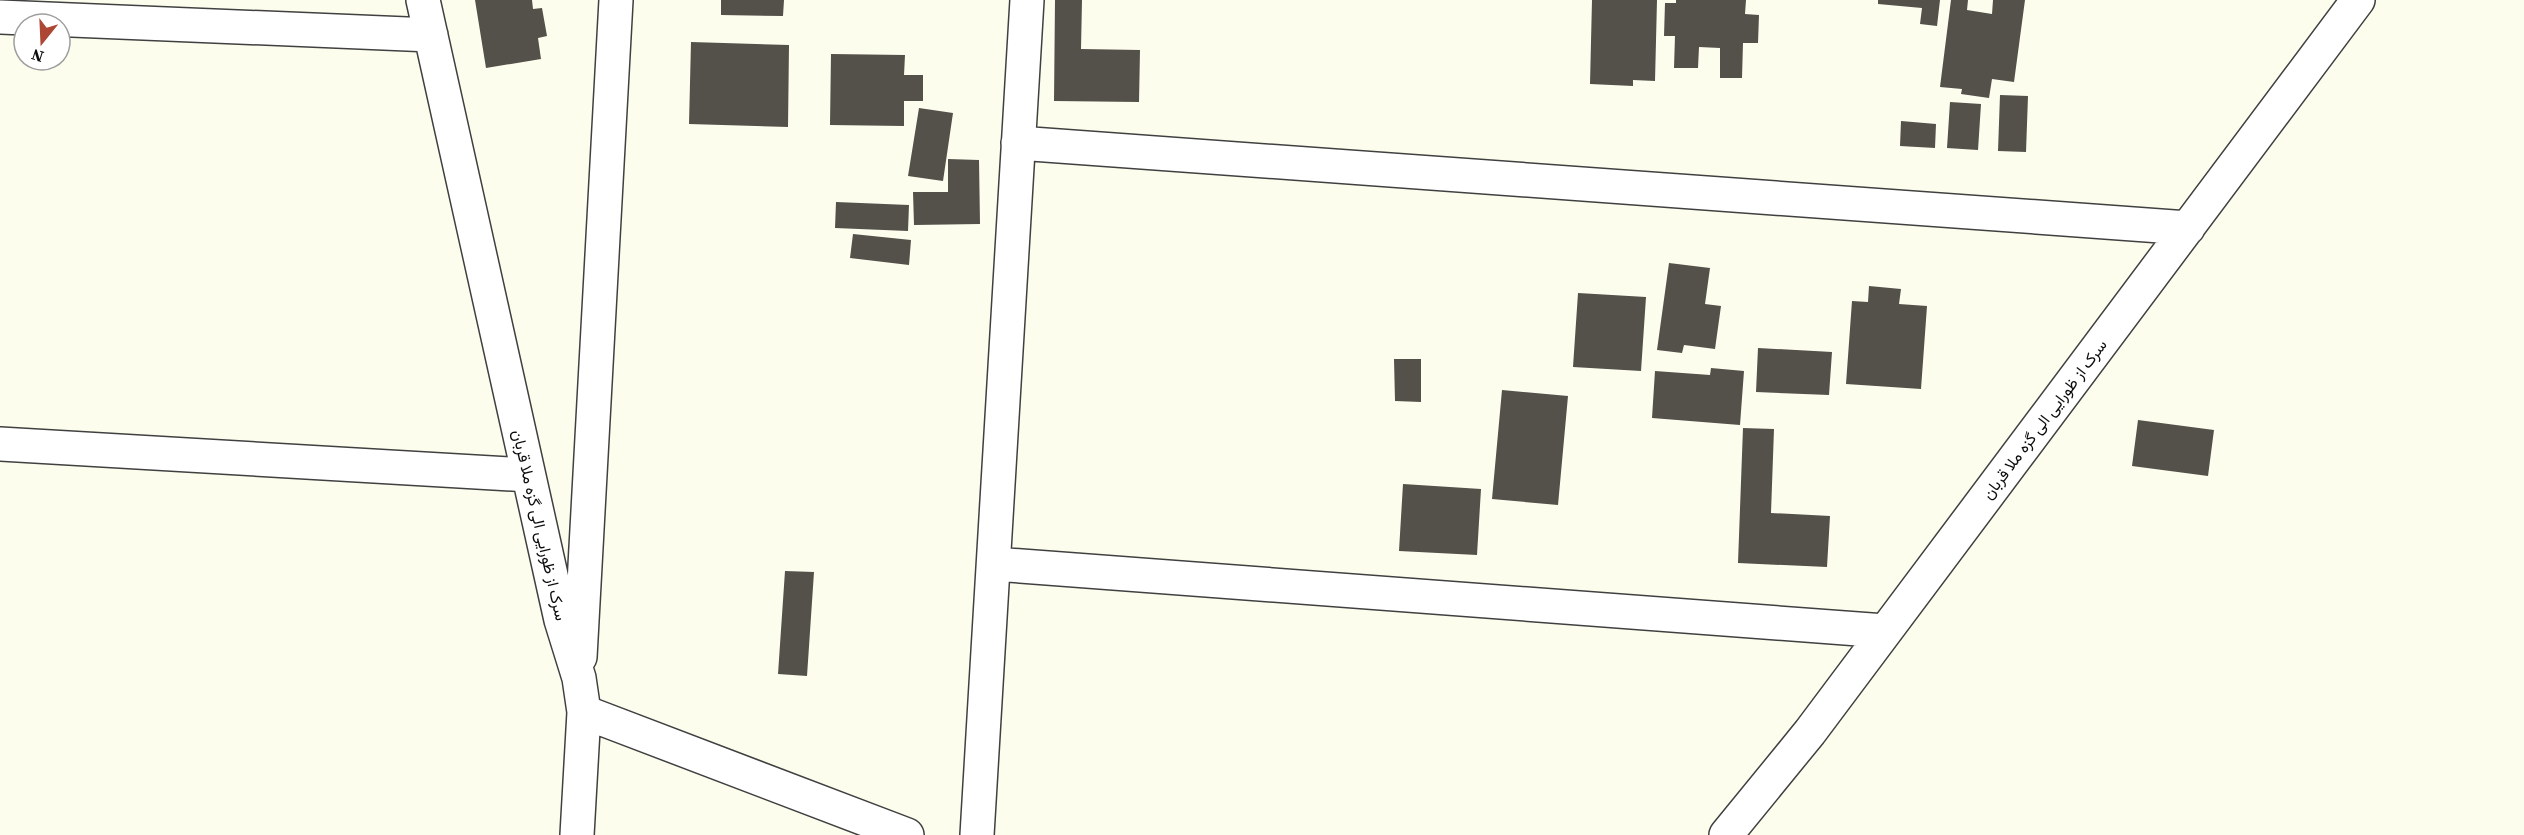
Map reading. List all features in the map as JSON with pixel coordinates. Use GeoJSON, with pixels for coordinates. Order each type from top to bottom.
{"type":"FeatureCollection","features":[{"type":"Feature","properties":{"kind":"street","name":"سرک از ظورایی الی گزه ملا قربان"},"geometry":{"type":"LineString","coordinates":[[423,0],[561,620],[579,678],[584,712],[576,835]]}},
{"type":"Feature","properties":{"kind":"street"},"geometry":{"type":"LineString","coordinates":[[579,678],[616,0]]}},
{"type":"Feature","properties":{"kind":"street"},"geometry":{"type":"LineString","coordinates":[[977,835],[1027,0]]}},
{"type":"Feature","properties":{"kind":"street","name":"سرک از ظورایی الی گزه ملا قربان"},"geometry":{"type":"LineString","coordinates":[[1726,835],[1810,732],[2358,0]]}},
{"type":"Feature","properties":{"kind":"street"},"geometry":{"type":"LineString","coordinates":[[0,17],[431,35]]}},
{"type":"Feature","properties":{"kind":"street"},"geometry":{"type":"LineString","coordinates":[[1018,143],[2188,228]]}},
{"type":"Feature","properties":{"kind":"street"},"geometry":{"type":"LineString","coordinates":[[0,444],[528,475]]}},
{"type":"Feature","properties":{"kind":"street"},"geometry":{"type":"LineString","coordinates":[[993,564],[1885,631]]}},
{"type":"Feature","properties":{"kind":"street"},"geometry":{"type":"LineString","coordinates":[[584,712],[907,835]]}},
{"type":"Feature","properties":{"kind":"building"},"geometry":{"type":"Polygon","coordinates":[[[475,0],[532,0],[533,9],[542,8],[547,36],[538,38],[541,59],[486,68],[475,0]]]}},
{"type":"Feature","properties":{"kind":"building"},"geometry":{"type":"Polygon","coordinates":[[[721,0],[784,0],[783,16],[721,15],[721,0]]]}},
{"type":"Feature","properties":{"kind":"building"},"geometry":{"type":"Polygon","coordinates":[[[1055,0],[1082,0],[1081,49],[1140,50],[1139,102],[1054,101],[1055,0]]]}},
{"type":"Feature","properties":{"kind":"building"},"geometry":{"type":"Polygon","coordinates":[[[1592,0],[1657,0],[1655,81],[1633,80],[1633,86],[1590,84],[1592,0]]]}},
{"type":"Feature","properties":{"kind":"building"},"geometry":{"type":"Polygon","coordinates":[[[1676,0],[1746,0],[1745,14],[1759,15],[1758,43],[1743,43],[1742,78],[1720,78],[1720,48],[1699,47],[1698,68],[1674,68],[1675,36],[1664,36],[1665,3],[1676,3],[1676,0]]]}},
{"type":"Feature","properties":{"kind":"building"},"geometry":{"type":"Polygon","coordinates":[[[1878,0],[1940,0],[1937,26],[1920,24],[1922,8],[1878,4],[1878,0]]]}},
{"type":"Feature","properties":{"kind":"building"},"geometry":{"type":"Polygon","coordinates":[[[1951,0],[1968,0],[1967,10],[1992,14],[1993,0],[2025,0],[2014,82],[1992,79],[1989,98],[1961,94],[1962,89],[1940,87],[1951,0]]]}},
{"type":"Feature","properties":{"kind":"building"},"geometry":{"type":"Polygon","coordinates":[[[691,42],[789,45],[788,127],[689,124],[691,42]]]}},
{"type":"Feature","properties":{"kind":"building"},"geometry":{"type":"Polygon","coordinates":[[[831,54],[905,55],[904,75],[923,75],[923,101],[904,101],[904,126],[830,125],[831,54]]]}},
{"type":"Feature","properties":{"kind":"building"},"geometry":{"type":"Polygon","coordinates":[[[2000,95],[2028,96],[2026,152],[1998,151],[2000,95]]]}},
{"type":"Feature","properties":{"kind":"building"},"geometry":{"type":"Polygon","coordinates":[[[1950,102],[1981,104],[1978,150],[1947,148],[1950,102]]]}},
{"type":"Feature","properties":{"kind":"building"},"geometry":{"type":"Polygon","coordinates":[[[919,108],[953,113],[943,181],[908,176],[919,108]]]}},
{"type":"Feature","properties":{"kind":"building"},"geometry":{"type":"Polygon","coordinates":[[[1901,121],[1936,124],[1935,148],[1900,146],[1901,121]]]}},
{"type":"Feature","properties":{"kind":"building"},"geometry":{"type":"Polygon","coordinates":[[[948,159],[979,160],[980,224],[914,225],[913,192],[948,192],[948,159]]]}},
{"type":"Feature","properties":{"kind":"building"},"geometry":{"type":"Polygon","coordinates":[[[836,202],[909,205],[908,231],[835,228],[836,202]]]}},
{"type":"Feature","properties":{"kind":"building"},"geometry":{"type":"Polygon","coordinates":[[[853,234],[911,240],[909,265],[850,258],[853,234]]]}},
{"type":"Feature","properties":{"kind":"building"},"geometry":{"type":"Polygon","coordinates":[[[1669,263],[1710,268],[1705,304],[1721,306],[1715,349],[1684,345],[1682,353],[1657,350],[1669,263]]]}},
{"type":"Feature","properties":{"kind":"building"},"geometry":{"type":"Polygon","coordinates":[[[1869,286],[1901,289],[1899,304],[1927,306],[1921,389],[1846,384],[1852,301],[1868,302],[1869,286]]]}},
{"type":"Feature","properties":{"kind":"building"},"geometry":{"type":"Polygon","coordinates":[[[1578,293],[1646,297],[1641,371],[1573,367],[1578,293]]]}},
{"type":"Feature","properties":{"kind":"building"},"geometry":{"type":"Polygon","coordinates":[[[1758,348],[1832,352],[1829,395],[1756,392],[1758,348]]]}},
{"type":"Feature","properties":{"kind":"building"},"geometry":{"type":"Polygon","coordinates":[[[1394,359],[1421,359],[1421,402],[1395,401],[1394,359]]]}},
{"type":"Feature","properties":{"kind":"building"},"geometry":{"type":"Polygon","coordinates":[[[1711,368],[1744,371],[1740,425],[1652,418],[1655,371],[1710,375],[1711,368]]]}},
{"type":"Feature","properties":{"kind":"building"},"geometry":{"type":"Polygon","coordinates":[[[1502,390],[1568,396],[1558,505],[1492,499],[1502,390]]]}},
{"type":"Feature","properties":{"kind":"building"},"geometry":{"type":"Polygon","coordinates":[[[2138,420],[2214,430],[2208,476],[2132,466],[2138,420]]]}},
{"type":"Feature","properties":{"kind":"building"},"geometry":{"type":"Polygon","coordinates":[[[1743,428],[1774,429],[1771,513],[1830,516],[1827,567],[1738,563],[1743,428]]]}},
{"type":"Feature","properties":{"kind":"building"},"geometry":{"type":"Polygon","coordinates":[[[1403,484],[1481,489],[1477,555],[1399,551],[1403,484]]]}},
{"type":"Feature","properties":{"kind":"building"},"geometry":{"type":"Polygon","coordinates":[[[785,571],[814,572],[807,676],[778,674],[785,571]]]}}]}
